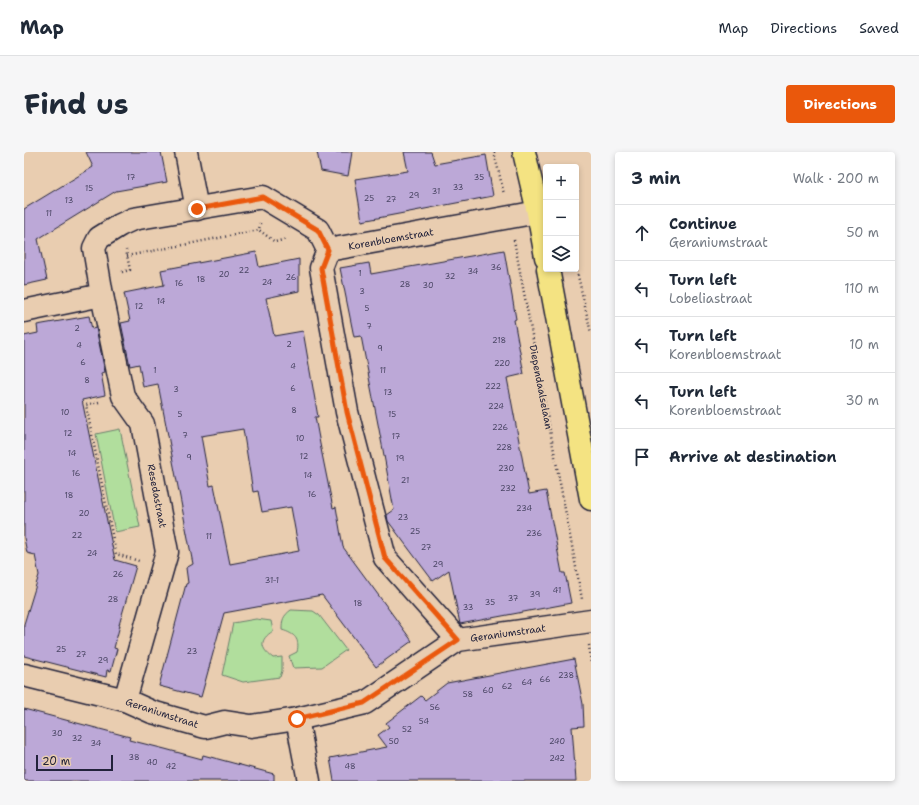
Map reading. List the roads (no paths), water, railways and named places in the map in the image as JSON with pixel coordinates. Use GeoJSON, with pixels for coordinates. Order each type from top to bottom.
{"type":"FeatureCollection","features":[{"type":"Feature","properties":{"kind":"main road"},"geometry":{"type":"LineString","coordinates":[[524,152],[543,240]]}},
{"type":"Feature","properties":{"kind":"main road"},"geometry":{"type":"LineString","coordinates":[[549,272],[591,499]]}},
{"type":"Feature","properties":{"kind":"street"},"geometry":{"type":"LineString","coordinates":[[186,152],[197,209]]}},
{"type":"Feature","properties":{"kind":"street"},"geometry":{"type":"LineString","coordinates":[[24,311],[102,295],[94,248],[98,238],[120,224],[133,220],[263,197],[318,230],[328,250],[321,268],[347,412],[385,558],[458,640]]}},
{"type":"Feature","properties":{"kind":"street","name":"Korenbloemstraat"},"geometry":{"type":"LineString","coordinates":[[328,250],[538,212]]}},
{"type":"Feature","properties":{"kind":"street","name":"Resedastraat"},"geometry":{"type":"LineString","coordinates":[[102,295],[123,396],[143,424],[167,552],[125,700]]}},
{"type":"Feature","properties":{"kind":"street","name":"Geraniumstraat"},"geometry":{"type":"LineString","coordinates":[[24,675],[125,700],[152,712],[205,727],[225,722],[251,726],[297,719],[364,703],[458,640],[589,621]]}},
{"type":"Feature","properties":{"kind":"street"},"geometry":{"type":"LineString","coordinates":[[297,719],[309,781]]}}]}
